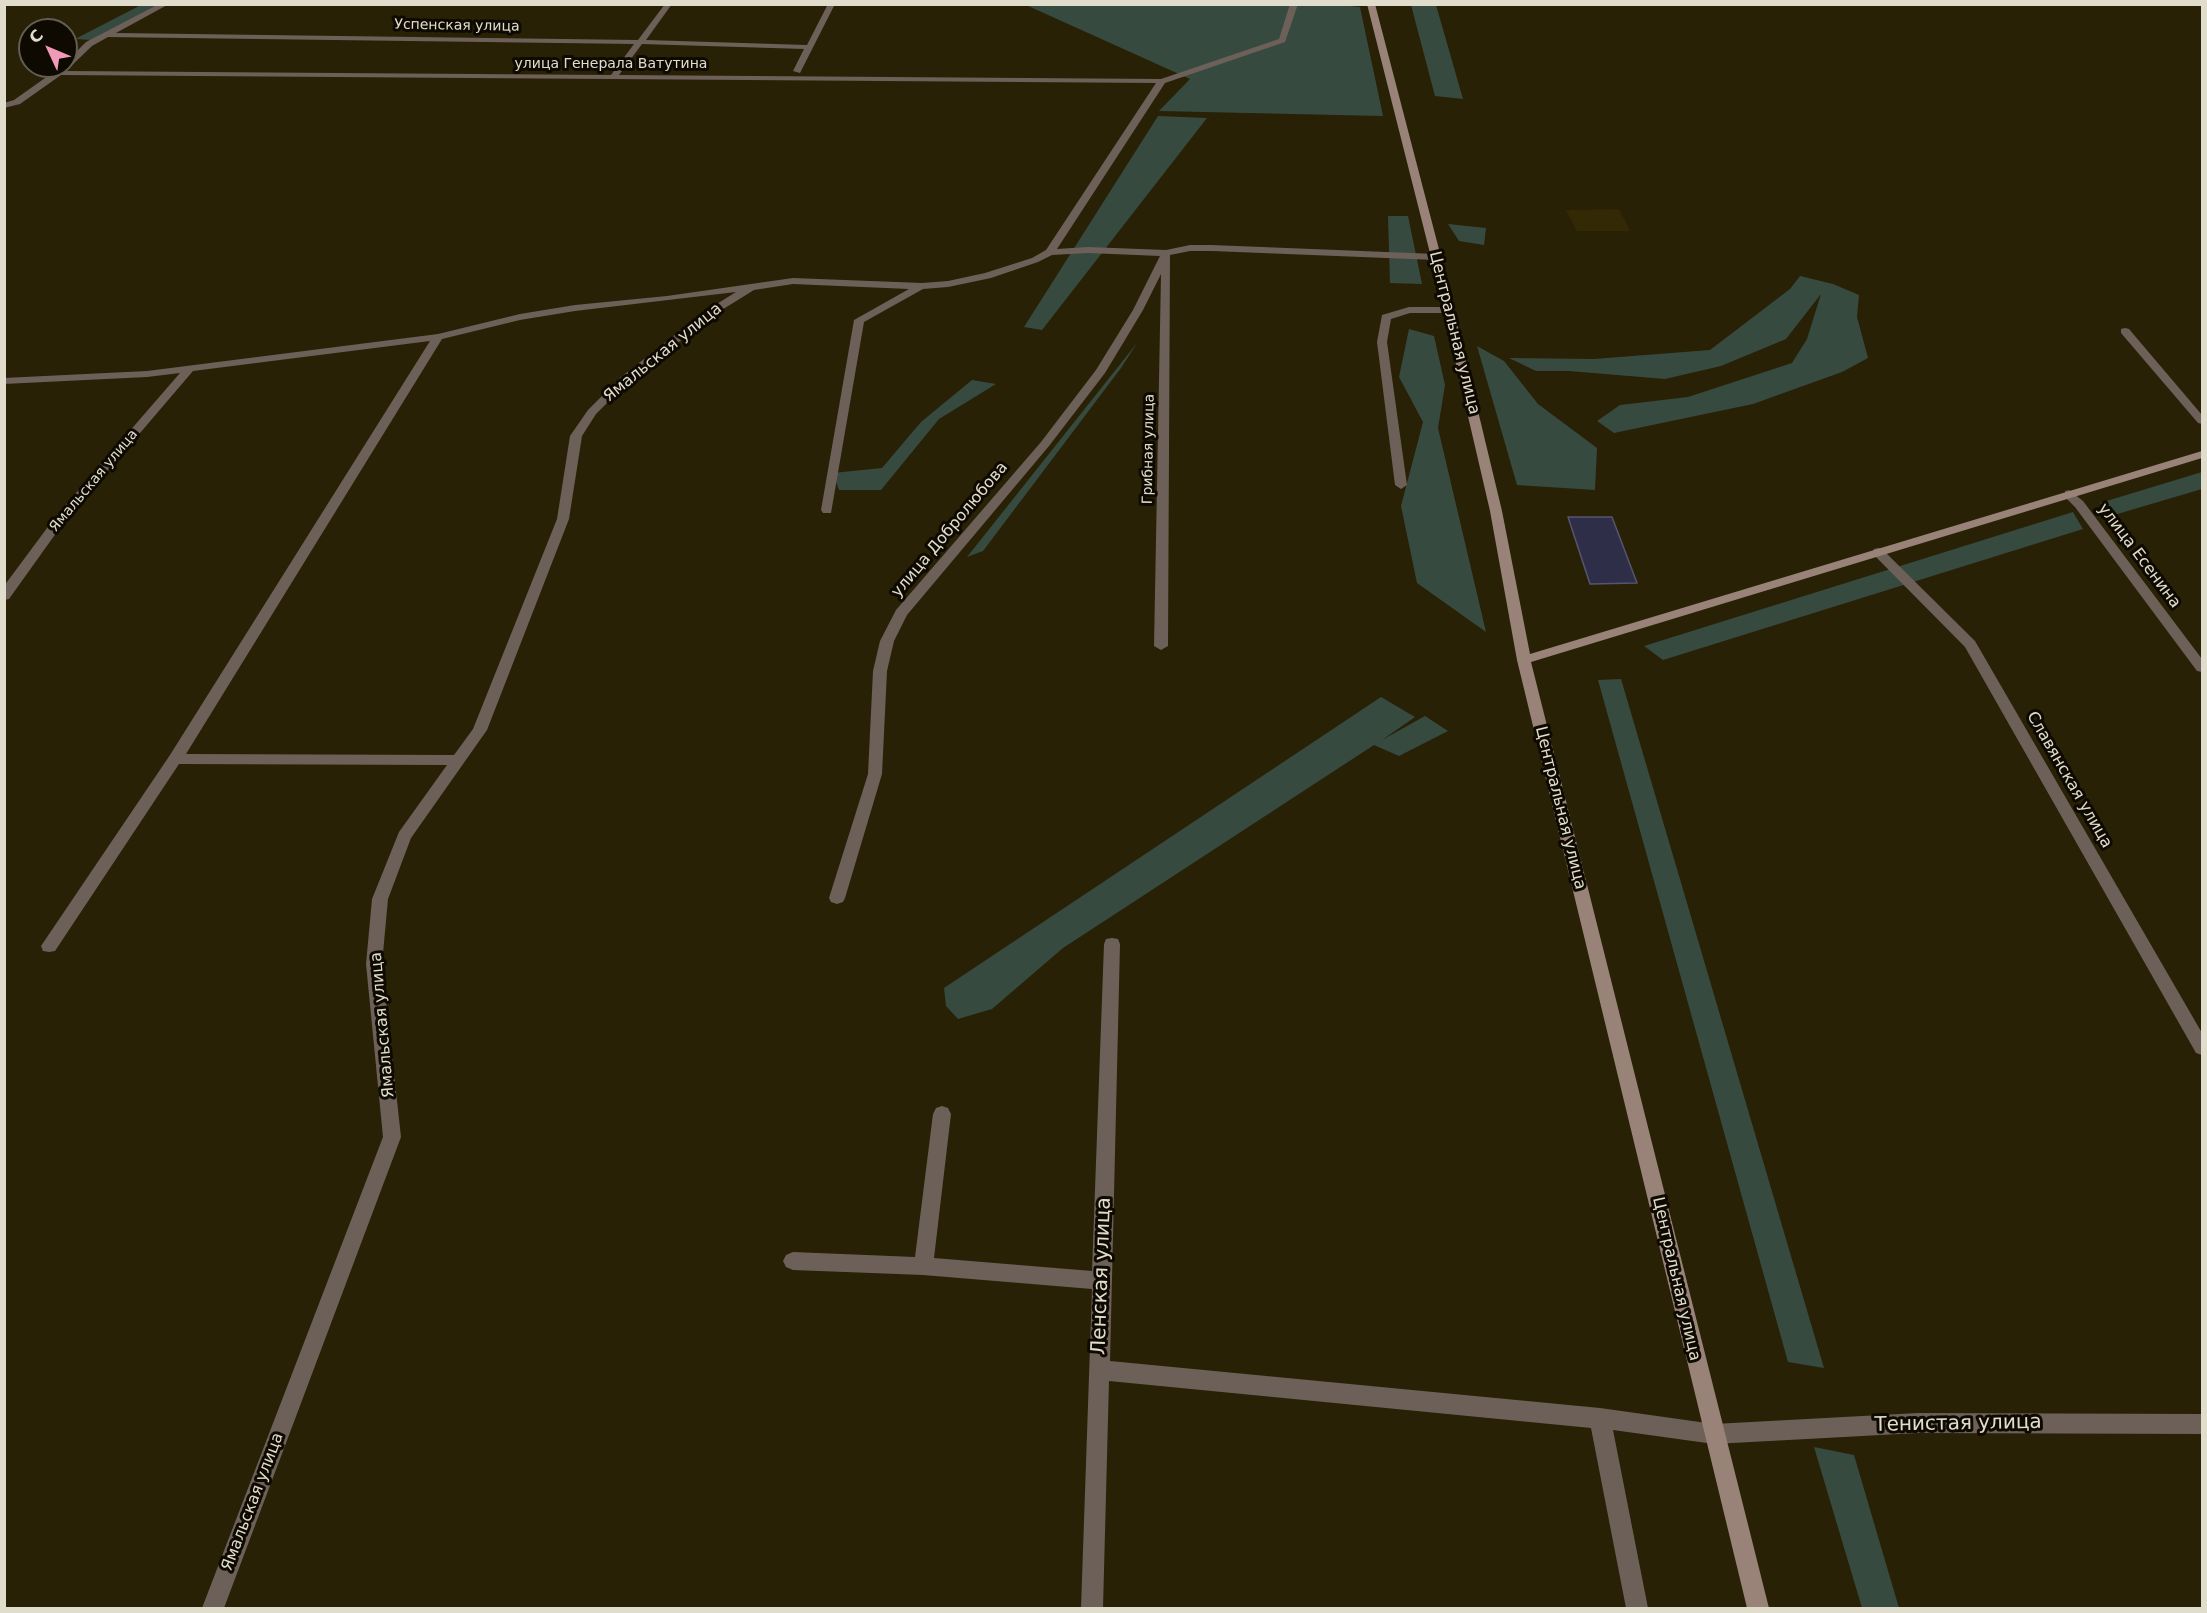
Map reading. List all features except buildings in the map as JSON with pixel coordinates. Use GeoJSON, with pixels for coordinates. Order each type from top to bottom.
{"type":"FeatureCollection","features":[{"type":"Feature","properties":{"kind":"main road","name":"Центральная улица"},"geometry":{"type":"LineString","coordinates":[[1371,4],[1449,309],[1496,511],[1524,660],[1758,1608]]}},
{"type":"Feature","properties":{"kind":"main road"},"geometry":{"type":"LineString","coordinates":[[1524,660],[2202,454]]}},
{"type":"Feature","properties":{"kind":"street"},"geometry":{"type":"LineString","coordinates":[[78,55],[89,44],[165,4]]}},
{"type":"Feature","properties":{"kind":"street"},"geometry":{"type":"LineString","coordinates":[[613,77],[669,4]]}},
{"type":"Feature","properties":{"kind":"street"},"geometry":{"type":"LineString","coordinates":[[797,71],[832,4]]}},
{"type":"Feature","properties":{"kind":"street","name":"улица Генерала Ватутина"},"geometry":{"type":"LineString","coordinates":[[78,73],[1162,81],[1282,40],[1294,4]]}},
{"type":"Feature","properties":{"kind":"street","name":"Успенская улица"},"geometry":{"type":"LineString","coordinates":[[106,35],[640,42],[808,47]]}},
{"type":"Feature","properties":{"kind":"street"},"geometry":{"type":"LineString","coordinates":[[4,106],[17,102],[52,78]]}},
{"type":"Feature","properties":{"kind":"street"},"geometry":{"type":"LineString","coordinates":[[1050,252],[1162,81]]}},
{"type":"Feature","properties":{"kind":"street"},"geometry":{"type":"LineString","coordinates":[[4,381],[147,374],[189,369],[438,337],[520,317],[575,308],[667,299],[793,281],[922,286],[987,276],[1035,260],[1050,252],[1088,250],[1166,253],[1212,248],[1436,257]]}},
{"type":"Feature","properties":{"kind":"street","name":"Грибная улица"},"geometry":{"type":"LineString","coordinates":[[1161,646],[1166,253]]}},
{"type":"Feature","properties":{"kind":"street","name":"улица Добролюбова"},"geometry":{"type":"LineString","coordinates":[[837,898],[875,774],[880,671],[887,641],[901,613],[1045,444],[1101,371],[1138,310],[1166,253]]}},
{"type":"Feature","properties":{"kind":"street","name":"Ямальская улица"},"geometry":{"type":"LineString","coordinates":[[213,1608],[392,1137],[374,964],[380,899],[404,836],[480,730],[563,519],[576,436],[592,412],[625,379],[708,314],[753,286]]}},
{"type":"Feature","properties":{"kind":"street"},"geometry":{"type":"LineString","coordinates":[[827,510],[859,320],[922,286]]}},
{"type":"Feature","properties":{"kind":"street"},"geometry":{"type":"LineString","coordinates":[[1401,485],[1382,342],[1386,317],[1409,310],[1449,309]]}},
{"type":"Feature","properties":{"kind":"street"},"geometry":{"type":"LineString","coordinates":[[2125,331],[2202,421]]}},
{"type":"Feature","properties":{"kind":"street"},"geometry":{"type":"LineString","coordinates":[[49,946],[176,759],[438,337]]}},
{"type":"Feature","properties":{"kind":"street","name":"Ямальская улица"},"geometry":{"type":"LineString","coordinates":[[4,596],[60,519],[189,369]]}},
{"type":"Feature","properties":{"kind":"street","name":"улица Есенина"},"geometry":{"type":"LineString","coordinates":[[2069,494],[2079,504],[2202,668]]}},
{"type":"Feature","properties":{"kind":"street","name":"Славянская улица"},"geometry":{"type":"LineString","coordinates":[[1878,552],[1970,644],[2202,1047]]}},
{"type":"Feature","properties":{"kind":"street"},"geometry":{"type":"LineString","coordinates":[[176,759],[459,760]]}},
{"type":"Feature","properties":{"kind":"street","name":"Ленская улица"},"geometry":{"type":"LineString","coordinates":[[1092,1608],[1112,944]]}},
{"type":"Feature","properties":{"kind":"street"},"geometry":{"type":"LineString","coordinates":[[923,1266],[942,1113]]}},
{"type":"Feature","properties":{"kind":"street"},"geometry":{"type":"LineString","coordinates":[[793,1261],[923,1266],[1102,1281]]}},
{"type":"Feature","properties":{"kind":"street","name":"Тенистая улица"},"geometry":{"type":"LineString","coordinates":[[1098,1370],[1600,1418],[1714,1434],[1918,1423],[2202,1424]]}},
{"type":"Feature","properties":{"kind":"street"},"geometry":{"type":"LineString","coordinates":[[1600,1418],[1637,1608]]}},
{"type":"Feature","properties":{"kind":"shaded area"},"geometry":{"type":"Polygon","coordinates":[[[1619,209],[1630,231],[1577,231],[1566,210],[1619,209]]]}},
{"type":"Feature","properties":{"kind":"green space"},"geometry":{"type":"Polygon","coordinates":[[[1330,4],[1360,7],[1383,116],[1159,111],[1190,79],[1026,5],[1330,4]]]}},
{"type":"Feature","properties":{"kind":"green space"},"geometry":{"type":"Polygon","coordinates":[[[141,5],[159,5],[91,40],[78,37],[141,5]]]}},
{"type":"Feature","properties":{"kind":"green space"},"geometry":{"type":"Polygon","coordinates":[[[1411,5],[1436,5],[1463,99],[1435,96],[1411,5]]]}},
{"type":"Feature","properties":{"kind":"green space"},"geometry":{"type":"Polygon","coordinates":[[[1158,116],[1207,118],[1042,330],[1024,327],[1158,116]]]}},
{"type":"Feature","properties":{"kind":"green space"},"geometry":{"type":"Polygon","coordinates":[[[1388,216],[1408,216],[1422,284],[1390,283],[1388,216]]]}},
{"type":"Feature","properties":{"kind":"green space"},"geometry":{"type":"Polygon","coordinates":[[[1448,224],[1486,228],[1484,245],[1459,241],[1448,224]]]}},
{"type":"Feature","properties":{"kind":"green space"},"geometry":{"type":"Polygon","coordinates":[[[1800,276],[1833,284],[1859,295],[1857,317],[1868,358],[1842,372],[1753,404],[1614,433],[1597,421],[1620,405],[1688,397],[1792,363],[1807,339],[1821,294],[1786,339],[1721,366],[1665,379],[1569,371],[1536,371],[1509,358],[1594,359],[1710,350],[1790,289],[1800,276]]]}},
{"type":"Feature","properties":{"kind":"green space"},"geometry":{"type":"Polygon","coordinates":[[[1409,329],[1434,336],[1445,385],[1438,428],[1486,632],[1417,583],[1401,506],[1423,422],[1399,377],[1409,329]]]}},
{"type":"Feature","properties":{"kind":"green space"},"geometry":{"type":"Polygon","coordinates":[[[1137,343],[1121,368],[983,551],[967,557],[1137,343]]]}},
{"type":"Feature","properties":{"kind":"green space"},"geometry":{"type":"Polygon","coordinates":[[[1477,346],[1504,361],[1538,404],[1597,448],[1595,490],[1517,485],[1477,346]]]}},
{"type":"Feature","properties":{"kind":"green space"},"geometry":{"type":"Polygon","coordinates":[[[972,380],[996,384],[939,419],[881,490],[839,490],[833,473],[882,468],[921,422],[972,380]]]}},
{"type":"Feature","properties":{"kind":"green space"},"geometry":{"type":"Polygon","coordinates":[[[2202,472],[2202,489],[2114,515],[2100,503],[2202,472]]]}},
{"type":"Feature","properties":{"kind":"green space"},"geometry":{"type":"Polygon","coordinates":[[[2073,512],[2083,529],[1663,660],[1644,646],[2073,512]]]}},
{"type":"Feature","properties":{"kind":"green space"},"geometry":{"type":"Polygon","coordinates":[[[1621,679],[1824,1368],[1788,1362],[1598,680],[1621,679]]]}},
{"type":"Feature","properties":{"kind":"green space"},"geometry":{"type":"Polygon","coordinates":[[[1381,697],[1415,717],[1382,740],[1425,716],[1448,731],[1399,756],[1374,745],[1063,948],[992,1009],[958,1019],[946,1006],[944,988],[1381,697]]]}},
{"type":"Feature","properties":{"kind":"green space"},"geometry":{"type":"Polygon","coordinates":[[[1814,1447],[1854,1455],[1899,1608],[1862,1608],[1814,1447]]]}}]}
